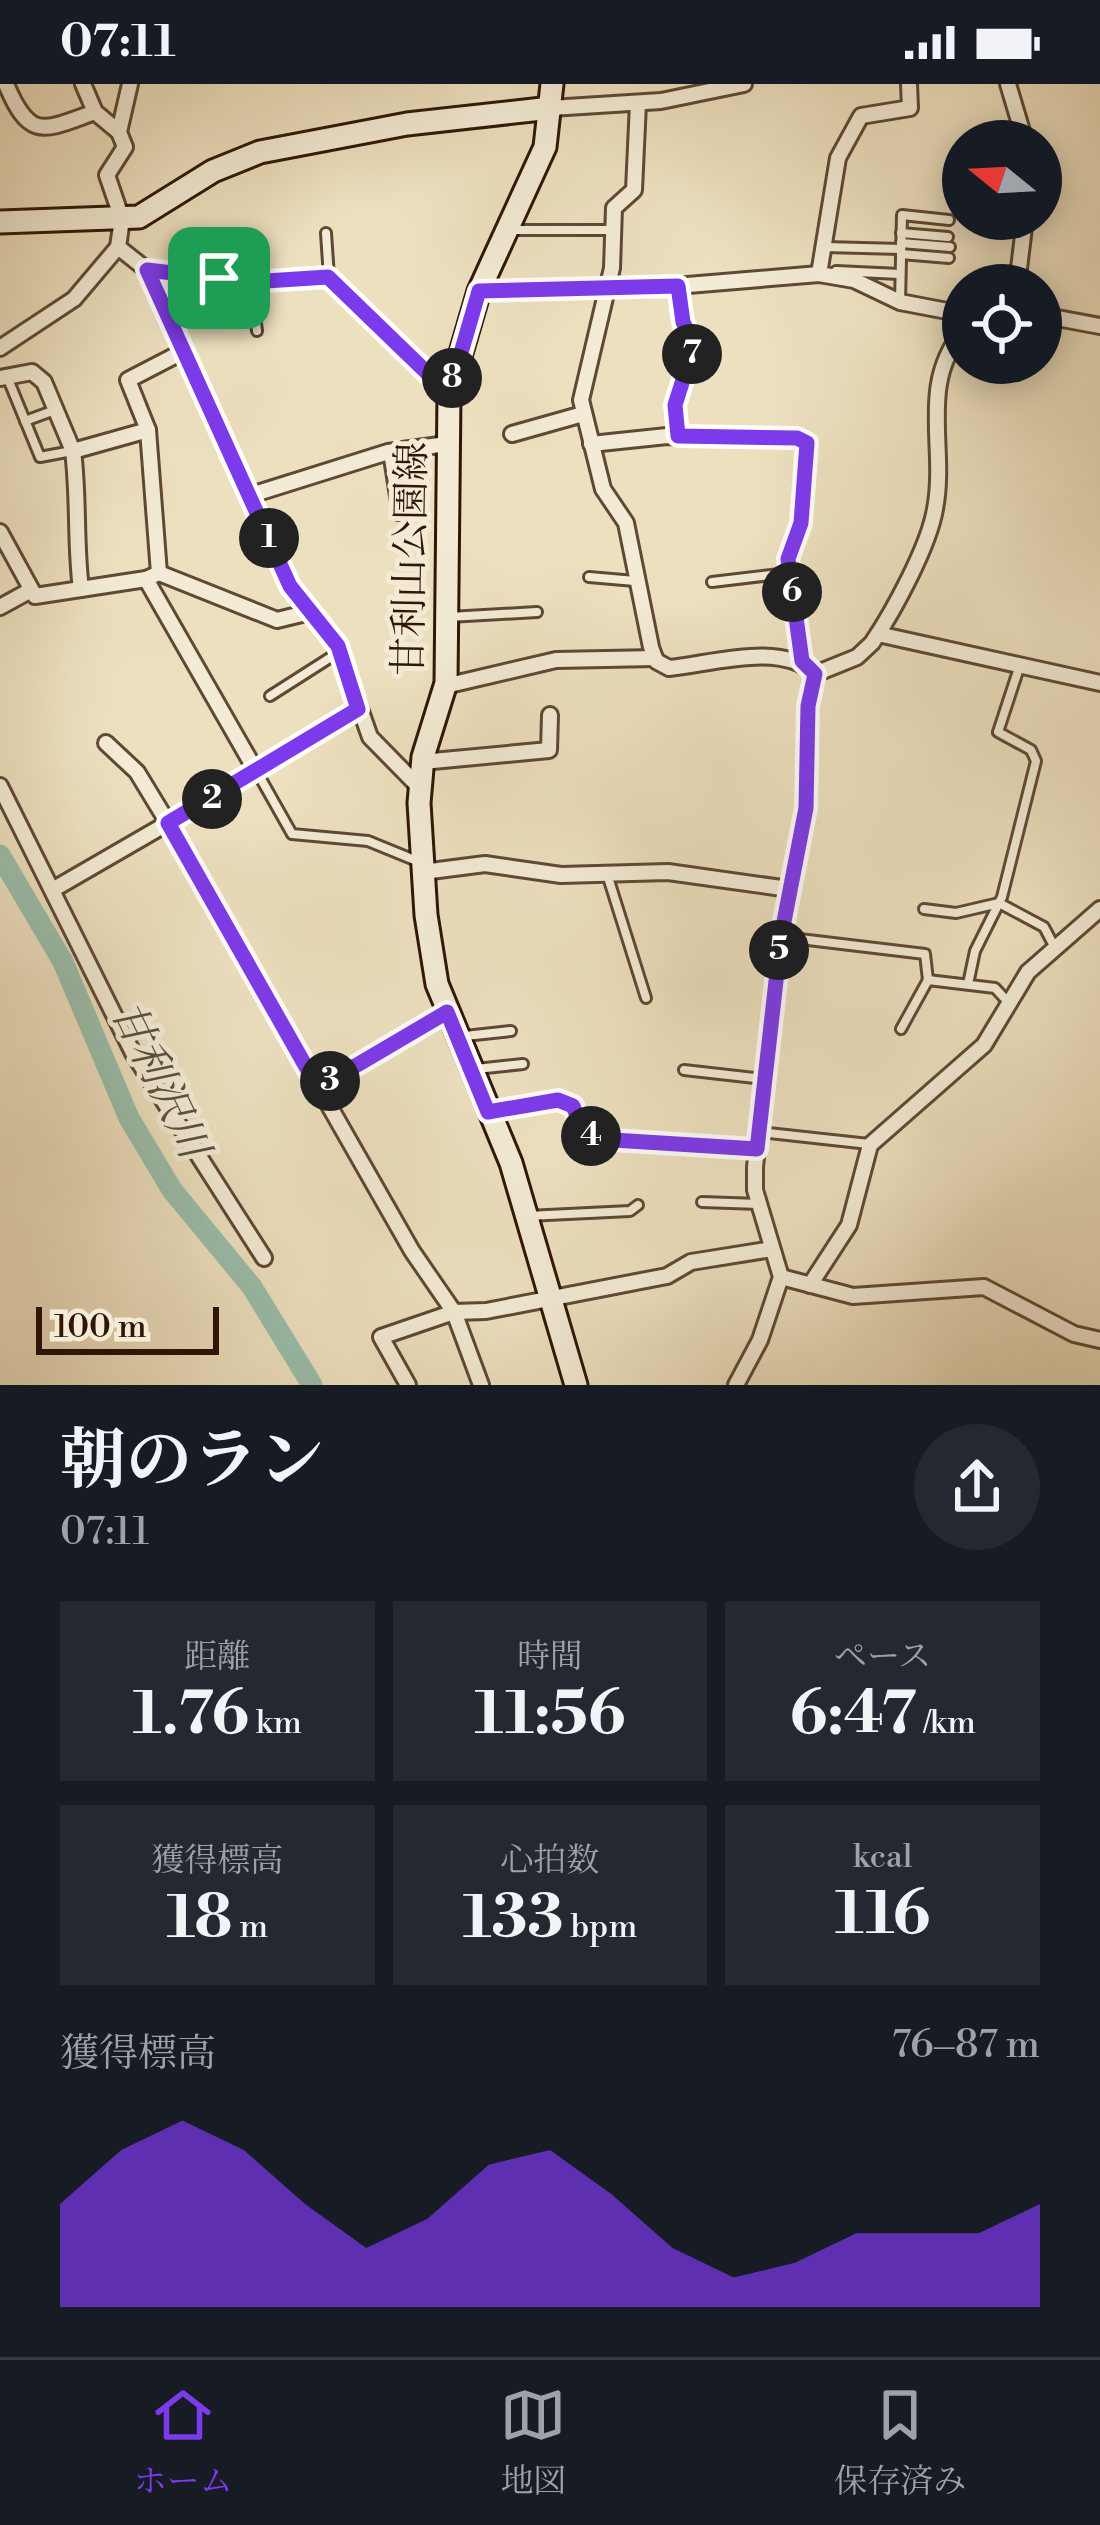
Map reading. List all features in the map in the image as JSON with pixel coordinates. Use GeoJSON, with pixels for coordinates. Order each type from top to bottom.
{"type":"FeatureCollection","features":[{"type":"Feature","properties":{"kind":"main road","name":"甘利山公園線"},"geometry":{"type":"LineString","coordinates":[[552,84],[545,147],[479,291],[449,394],[445,686],[422,761],[420,788],[431,959],[526,1216],[576,1385]]}},
{"type":"Feature","properties":{"kind":"main road"},"geometry":{"type":"LineString","coordinates":[[0,222],[122,220],[158,209],[214,171],[260,152],[407,124],[551,108]]}},
{"type":"Feature","properties":{"kind":"street"},"geometry":{"type":"LineString","coordinates":[[6,84],[22,118],[34,128],[95,112]]}},
{"type":"Feature","properties":{"kind":"street"},"geometry":{"type":"LineString","coordinates":[[0,348],[74,299],[118,247],[122,220],[107,175],[125,146],[119,132],[95,112],[83,84]]}},
{"type":"Feature","properties":{"kind":"street"},"geometry":{"type":"LineString","coordinates":[[119,132],[130,84]]}},
{"type":"Feature","properties":{"kind":"street"},"geometry":{"type":"LineString","coordinates":[[551,108],[638,103],[744,84]]}},
{"type":"Feature","properties":{"kind":"street"},"geometry":{"type":"LineString","coordinates":[[820,272],[838,158],[849,130],[861,116],[910,108],[909,84]]}},
{"type":"Feature","properties":{"kind":"street"},"geometry":{"type":"LineString","coordinates":[[1008,84],[1019,120]]}},
{"type":"Feature","properties":{"kind":"street"},"geometry":{"type":"LineString","coordinates":[[638,103],[634,190],[614,208],[608,287],[581,380],[583,414],[604,489],[626,523],[655,658]]}},
{"type":"Feature","properties":{"kind":"street"},"geometry":{"type":"LineString","coordinates":[[118,247],[147,270],[290,586],[340,651],[370,737],[420,788]]}},
{"type":"Feature","properties":{"kind":"street"},"geometry":{"type":"LineString","coordinates":[[147,270],[251,282],[328,277],[449,394]]}},
{"type":"Feature","properties":{"kind":"street"},"geometry":{"type":"LineString","coordinates":[[608,287],[678,286],[820,272],[854,280],[900,302],[942,310]]}},
{"type":"Feature","properties":{"kind":"street"},"geometry":{"type":"LineString","coordinates":[[1062,319],[1100,326]]}},
{"type":"Feature","properties":{"kind":"street"},"geometry":{"type":"LineString","coordinates":[[184,351],[128,380],[148,430],[153,576],[256,770]]}},
{"type":"Feature","properties":{"kind":"street"},"geometry":{"type":"LineString","coordinates":[[815,674],[857,658],[878,634],[932,525],[938,484],[936,391],[942,363]]}},
{"type":"Feature","properties":{"kind":"street"},"geometry":{"type":"LineString","coordinates":[[4,378],[32,372],[73,452],[80,501],[76,553],[81,589]]}},
{"type":"Feature","properties":{"kind":"street"},"geometry":{"type":"LineString","coordinates":[[512,434],[583,414]]}},
{"type":"Feature","properties":{"kind":"street"},"geometry":{"type":"LineString","coordinates":[[73,452],[148,430]]}},
{"type":"Feature","properties":{"kind":"street"},"geometry":{"type":"LineString","coordinates":[[592,444],[678,436],[797,438],[807,443],[801,523],[788,573],[802,661],[815,674]]}},
{"type":"Feature","properties":{"kind":"street"},"geometry":{"type":"LineString","coordinates":[[251,495],[388,452],[447,445]]}},
{"type":"Feature","properties":{"kind":"street"},"geometry":{"type":"LineString","coordinates":[[0,532],[34,596],[153,576],[277,620],[310,612]]}},
{"type":"Feature","properties":{"kind":"street"},"geometry":{"type":"LineString","coordinates":[[0,607],[31,590]]}},
{"type":"Feature","properties":{"kind":"street"},"geometry":{"type":"LineString","coordinates":[[878,634],[1100,683]]}},
{"type":"Feature","properties":{"kind":"street"},"geometry":{"type":"LineString","coordinates":[[445,686],[556,660],[655,658],[669,668],[776,657],[802,661]]}},
{"type":"Feature","properties":{"kind":"street"},"geometry":{"type":"LineString","coordinates":[[736,1385],[760,1340],[781,1277],[758,1204],[757,1149],[781,937],[806,808],[808,706],[815,674]]}},
{"type":"Feature","properties":{"kind":"street"},"geometry":{"type":"LineString","coordinates":[[54,889],[358,709]]}},
{"type":"Feature","properties":{"kind":"street"},"geometry":{"type":"LineString","coordinates":[[422,761],[549,751],[550,715]]}},
{"type":"Feature","properties":{"kind":"street"},"geometry":{"type":"LineString","coordinates":[[106,743],[137,772],[318,1088],[454,1312],[481,1385]]}},
{"type":"Feature","properties":{"kind":"street"},"geometry":{"type":"LineString","coordinates":[[0,786],[143,1071],[264,1258]]}},
{"type":"Feature","properties":{"kind":"street"},"geometry":{"type":"LineString","coordinates":[[423,867],[485,863],[561,874],[668,872],[789,889]]}},
{"type":"Feature","properties":{"kind":"street"},"geometry":{"type":"LineString","coordinates":[[810,1285],[849,1225],[870,1145],[984,1045],[1028,972],[1100,910]]}},
{"type":"Feature","properties":{"kind":"street"},"geometry":{"type":"LineString","coordinates":[[318,1088],[447,1012]]}},
{"type":"Feature","properties":{"kind":"street"},"geometry":{"type":"LineString","coordinates":[[408,1385],[381,1337],[454,1312],[667,1276],[691,1262],[772,1249]]}},
{"type":"Feature","properties":{"kind":"street"},"geometry":{"type":"LineString","coordinates":[[781,1277],[853,1296],[966,1284],[984,1287],[1074,1334],[1100,1340]]}},
{"type":"Feature","properties":{"kind":"lane"},"geometry":{"type":"LineString","coordinates":[[900,302],[902,215],[942,219]]}},
{"type":"Feature","properties":{"kind":"lane"},"geometry":{"type":"LineString","coordinates":[[509,230],[613,230]]}},
{"type":"Feature","properties":{"kind":"lane"},"geometry":{"type":"LineString","coordinates":[[326,232],[328,277]]}},
{"type":"Feature","properties":{"kind":"lane"},"geometry":{"type":"LineString","coordinates":[[825,247],[949,248],[901,245]]}},
{"type":"Feature","properties":{"kind":"lane"},"geometry":{"type":"LineString","coordinates":[[820,272],[900,274]]}},
{"type":"Feature","properties":{"kind":"lane"},"geometry":{"type":"LineString","coordinates":[[251,282],[257,331]]}},
{"type":"Feature","properties":{"kind":"lane"},"geometry":{"type":"LineString","coordinates":[[678,286],[683,322],[694,345],[675,405],[678,436]]}},
{"type":"Feature","properties":{"kind":"lane"},"geometry":{"type":"LineString","coordinates":[[479,291],[608,287]]}},
{"type":"Feature","properties":{"kind":"lane"},"geometry":{"type":"LineString","coordinates":[[4,378],[40,457],[73,452]]}},
{"type":"Feature","properties":{"kind":"lane"},"geometry":{"type":"LineString","coordinates":[[26,421],[55,410]]}},
{"type":"Feature","properties":{"kind":"lane"},"geometry":{"type":"LineString","coordinates":[[388,452],[398,514]]}},
{"type":"Feature","properties":{"kind":"lane"},"geometry":{"type":"LineString","coordinates":[[712,582],[788,573]]}},
{"type":"Feature","properties":{"kind":"lane"},"geometry":{"type":"LineString","coordinates":[[589,577],[639,582]]}},
{"type":"Feature","properties":{"kind":"lane"},"geometry":{"type":"LineString","coordinates":[[447,617],[537,612]]}},
{"type":"Feature","properties":{"kind":"lane"},"geometry":{"type":"LineString","coordinates":[[270,696],[340,651]]}},
{"type":"Feature","properties":{"kind":"lane"},"geometry":{"type":"LineString","coordinates":[[968,984],[974,951],[999,903],[1036,761],[1031,750],[998,729],[1018,668]]}},
{"type":"Feature","properties":{"kind":"lane"},"geometry":{"type":"LineString","coordinates":[[256,770],[292,835],[368,841],[423,867]]}},
{"type":"Feature","properties":{"kind":"lane"},"geometry":{"type":"LineString","coordinates":[[607,873],[646,998]]}},
{"type":"Feature","properties":{"kind":"lane"},"geometry":{"type":"LineString","coordinates":[[924,909],[956,913],[999,903],[1044,927],[1054,948]]}},
{"type":"Feature","properties":{"kind":"lane"},"geometry":{"type":"LineString","coordinates":[[781,937],[925,954],[928,980],[901,1029]]}},
{"type":"Feature","properties":{"kind":"lane"},"geometry":{"type":"LineString","coordinates":[[928,980],[995,988],[1008,1002]]}},
{"type":"Feature","properties":{"kind":"lane"},"geometry":{"type":"LineString","coordinates":[[458,1037],[511,1031]]}},
{"type":"Feature","properties":{"kind":"lane"},"geometry":{"type":"LineString","coordinates":[[471,1069],[523,1064]]}},
{"type":"Feature","properties":{"kind":"lane"},"geometry":{"type":"LineString","coordinates":[[684,1070],[764,1078]]}},
{"type":"Feature","properties":{"kind":"lane"},"geometry":{"type":"LineString","coordinates":[[488,1112],[558,1100],[573,1106],[584,1133],[597,1139],[757,1149]]}},
{"type":"Feature","properties":{"kind":"lane"},"geometry":{"type":"LineString","coordinates":[[760,1132],[870,1145]]}},
{"type":"Feature","properties":{"kind":"lane"},"geometry":{"type":"LineString","coordinates":[[702,1202],[758,1204]]}},
{"type":"Feature","properties":{"kind":"lane"},"geometry":{"type":"LineString","coordinates":[[526,1216],[630,1211],[638,1205]]}},
{"type":"Feature","properties":{"kind":"waterway","name":"甘利沢川"},"geometry":{"type":"LineString","coordinates":[[0,855],[63,962],[129,1118],[172,1190],[252,1287],[312,1385]]}},
{"type":"Feature","properties":{"kind":"route"},"geometry":{"type":"LineString","coordinates":[[147,270],[219,278],[251,282],[328,277],[449,394],[479,291],[608,290],[608,284],[640,289],[678,286],[683,322],[694,345],[675,405],[678,436],[797,438],[807,443],[801,523],[790,548],[788,573],[802,661],[815,674],[808,706],[809,767],[777,965],[757,1149],[597,1139],[584,1133],[582,1118],[573,1106],[558,1100],[488,1112],[447,1012],[318,1088],[168,823],[358,709],[338,646],[290,586],[208,396],[147,270]]}}]}
